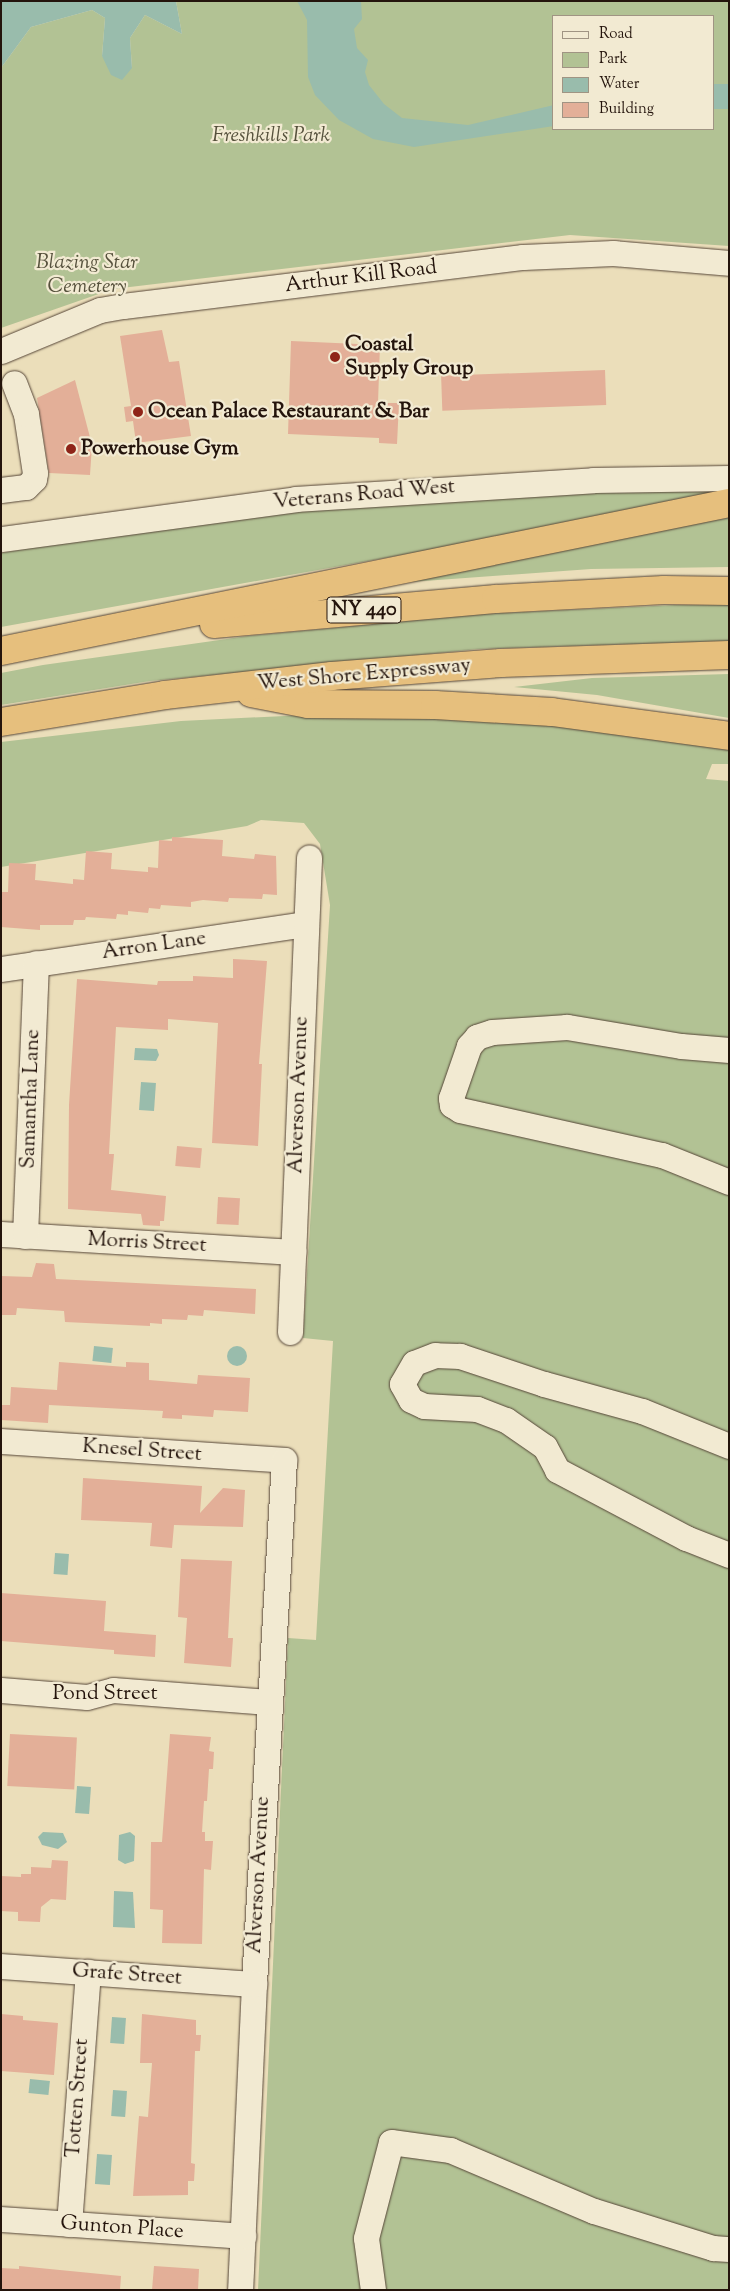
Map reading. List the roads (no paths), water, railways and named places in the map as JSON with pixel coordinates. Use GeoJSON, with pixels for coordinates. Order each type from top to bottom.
{"type":"FeatureCollection","features":[{"type":"Feature","properties":{"kind":"highway"},"geometry":{"type":"LineString","coordinates":[[1,651],[729,503]]}},
{"type":"Feature","properties":{"kind":"highway","name":"NY 440"},"geometry":{"type":"LineString","coordinates":[[1,657],[195,626],[326,613],[496,599],[664,590],[729,591]]}},
{"type":"Feature","properties":{"kind":"highway","name":"West Shore Expressway"},"geometry":{"type":"LineString","coordinates":[[1,722],[228,688],[332,676],[492,664],[729,654]]}},
{"type":"Feature","properties":{"kind":"highway"},"geometry":{"type":"LineString","coordinates":[[228,688],[308,704],[435,705],[552,712],[729,736]]}},
{"type":"Feature","properties":{"kind":"street","name":"Arthur Kill Road"},"geometry":{"type":"LineString","coordinates":[[7,370],[100,310],[123,306],[523,257],[614,253],[729,263]]}},
{"type":"Feature","properties":{"kind":"street"},"geometry":{"type":"LineString","coordinates":[[1,490],[26,487],[34,479],[35,473],[26,414],[7,370]]}},
{"type":"Feature","properties":{"kind":"street","name":"Veterans Road West"},"geometry":{"type":"LineString","coordinates":[[1,539],[295,499],[574,481],[729,478]]}},
{"type":"Feature","properties":{"kind":"street","name":"Alverson Avenue"},"geometry":{"type":"LineString","coordinates":[[290,1332],[309,857]]}},
{"type":"Feature","properties":{"kind":"street","name":"Arron Lane"},"geometry":{"type":"LineString","coordinates":[[1,969],[306,924]]}},
{"type":"Feature","properties":{"kind":"street","name":"Samantha Lane"},"geometry":{"type":"LineString","coordinates":[[13,1235],[36,963]]}},
{"type":"Feature","properties":{"kind":"street"},"geometry":{"type":"LineString","coordinates":[[729,1050],[681,1046],[567,1027],[492,1032],[476,1037],[469,1046],[451,1098],[452,1105],[460,1110],[662,1155],[729,1182]]}},
{"type":"Feature","properties":{"kind":"street","name":"Morris Street"},"geometry":{"type":"LineString","coordinates":[[13,1235],[293,1252]]}},
{"type":"Feature","properties":{"kind":"street"},"geometry":{"type":"LineString","coordinates":[[729,1446],[642,1411],[460,1356],[435,1355],[414,1363],[402,1384],[411,1400],[424,1406],[477,1409],[506,1420],[545,1448],[557,1470],[686,1538],[729,1556]]}},
{"type":"Feature","properties":{"kind":"street","name":"Knesel Street"},"geometry":{"type":"LineString","coordinates":[[1,1441],[284,1460]]}},
{"type":"Feature","properties":{"kind":"street","name":"Alverson Avenue"},"geometry":{"type":"LineString","coordinates":[[240,2290],[254,1984],[284,1460]]}},
{"type":"Feature","properties":{"kind":"street","name":"Pond Street"},"geometry":{"type":"LineString","coordinates":[[1,1690],[87,1697],[113,1690],[269,1702]]}},
{"type":"Feature","properties":{"kind":"street","name":"Grafe Street"},"geometry":{"type":"LineString","coordinates":[[1,1966],[254,1984]]}},
{"type":"Feature","properties":{"kind":"street","name":"Totten Street"},"geometry":{"type":"LineString","coordinates":[[70,2224],[88,1972]]}},
{"type":"Feature","properties":{"kind":"street"},"geometry":{"type":"LineString","coordinates":[[373,2290],[366,2238],[391,2142],[450,2150],[594,2211],[713,2248],[729,2249]]}},
{"type":"Feature","properties":{"kind":"street","name":"Gunton Place"},"geometry":{"type":"LineString","coordinates":[[1,2219],[243,2236]]}},
{"type":"Feature","properties":{"kind":"water"},"geometry":{"type":"Polygon","coordinates":[[[1,1],[176,1],[182,34],[145,15],[130,38],[132,68],[122,80],[111,75],[102,56],[105,18],[92,10],[31,27],[1,68],[1,1]]]}},
{"type":"Feature","properties":{"kind":"water"},"geometry":{"type":"Polygon","coordinates":[[[297,1],[361,1],[362,19],[354,29],[357,48],[368,60],[365,72],[369,85],[384,104],[402,118],[468,125],[552,105],[552,126],[414,147],[373,139],[339,120],[315,95],[308,77],[307,20],[297,1]]]}},
{"type":"Feature","properties":{"kind":"water"},"geometry":{"type":"Polygon","coordinates":[[[715,84],[729,84],[729,109],[715,109],[715,84]]]}},
{"type":"Feature","properties":{"kind":"water"},"geometry":{"type":"Polygon","coordinates":[[[135,1048],[157,1049],[159,1055],[156,1061],[134,1060],[135,1048]]]}},
{"type":"Feature","properties":{"kind":"water"},"geometry":{"type":"Polygon","coordinates":[[[141,1082],[156,1083],[154,1111],[139,1110],[141,1082]]]}},
{"type":"Feature","properties":{"kind":"water"},"geometry":{"type":"Polygon","coordinates":[[[94,1346],[113,1348],[111,1363],[92,1361],[94,1346]]]}},
{"type":"Feature","properties":{"kind":"water"},"geometry":{"type":"Polygon","coordinates":[[[237,1346],[244,1349],[247,1356],[244,1363],[237,1366],[230,1363],[227,1356],[230,1349],[237,1346]]]}},
{"type":"Feature","properties":{"kind":"water"},"geometry":{"type":"Polygon","coordinates":[[[55,1553],[69,1554],[68,1575],[54,1574],[55,1553]]]}},
{"type":"Feature","properties":{"kind":"water"},"geometry":{"type":"Polygon","coordinates":[[[77,1786],[91,1787],[89,1814],[75,1813],[77,1786]]]}},
{"type":"Feature","properties":{"kind":"water"},"geometry":{"type":"Polygon","coordinates":[[[43,1832],[63,1833],[67,1842],[58,1849],[42,1845],[38,1837],[43,1832]]]}},
{"type":"Feature","properties":{"kind":"water"},"geometry":{"type":"Polygon","coordinates":[[[130,1832],[135,1836],[134,1861],[125,1864],[118,1860],[119,1835],[130,1832]]]}},
{"type":"Feature","properties":{"kind":"water"},"geometry":{"type":"Polygon","coordinates":[[[114,1891],[133,1892],[135,1928],[113,1927],[114,1891]]]}},
{"type":"Feature","properties":{"kind":"water"},"geometry":{"type":"Polygon","coordinates":[[[112,2017],[126,2018],[124,2044],[110,2043],[112,2017]]]}},
{"type":"Feature","properties":{"kind":"water"},"geometry":{"type":"Polygon","coordinates":[[[30,2079],[50,2081],[48,2095],[29,2093],[30,2079]]]}},
{"type":"Feature","properties":{"kind":"water"},"geometry":{"type":"Polygon","coordinates":[[[113,2090],[127,2091],[125,2117],[111,2116],[113,2090]]]}},
{"type":"Feature","properties":{"kind":"water"},"geometry":{"type":"Polygon","coordinates":[[[97,2154],[112,2155],[110,2185],[95,2184],[97,2154]]]}},
{"type":"Feature","properties":{"kind":"place","name":"Coastal Supply Group"},"geometry":{"type":"Point","coordinates":[335,357]}},
{"type":"Feature","properties":{"kind":"place","name":"Ocean Palace Restaurant & Bar"},"geometry":{"type":"Point","coordinates":[138,412]}},
{"type":"Feature","properties":{"kind":"place","name":"Powerhouse Gym"},"geometry":{"type":"Point","coordinates":[71,449]}},
{"type":"Feature","properties":{"kind":"park label","name":"Freshkills Park"},"geometry":{"type":"Point","coordinates":[271,136]}},
{"type":"Feature","properties":{"kind":"park label","name":"Blazing Star Cemetery"},"geometry":{"type":"Point","coordinates":[87,275]}}]}
